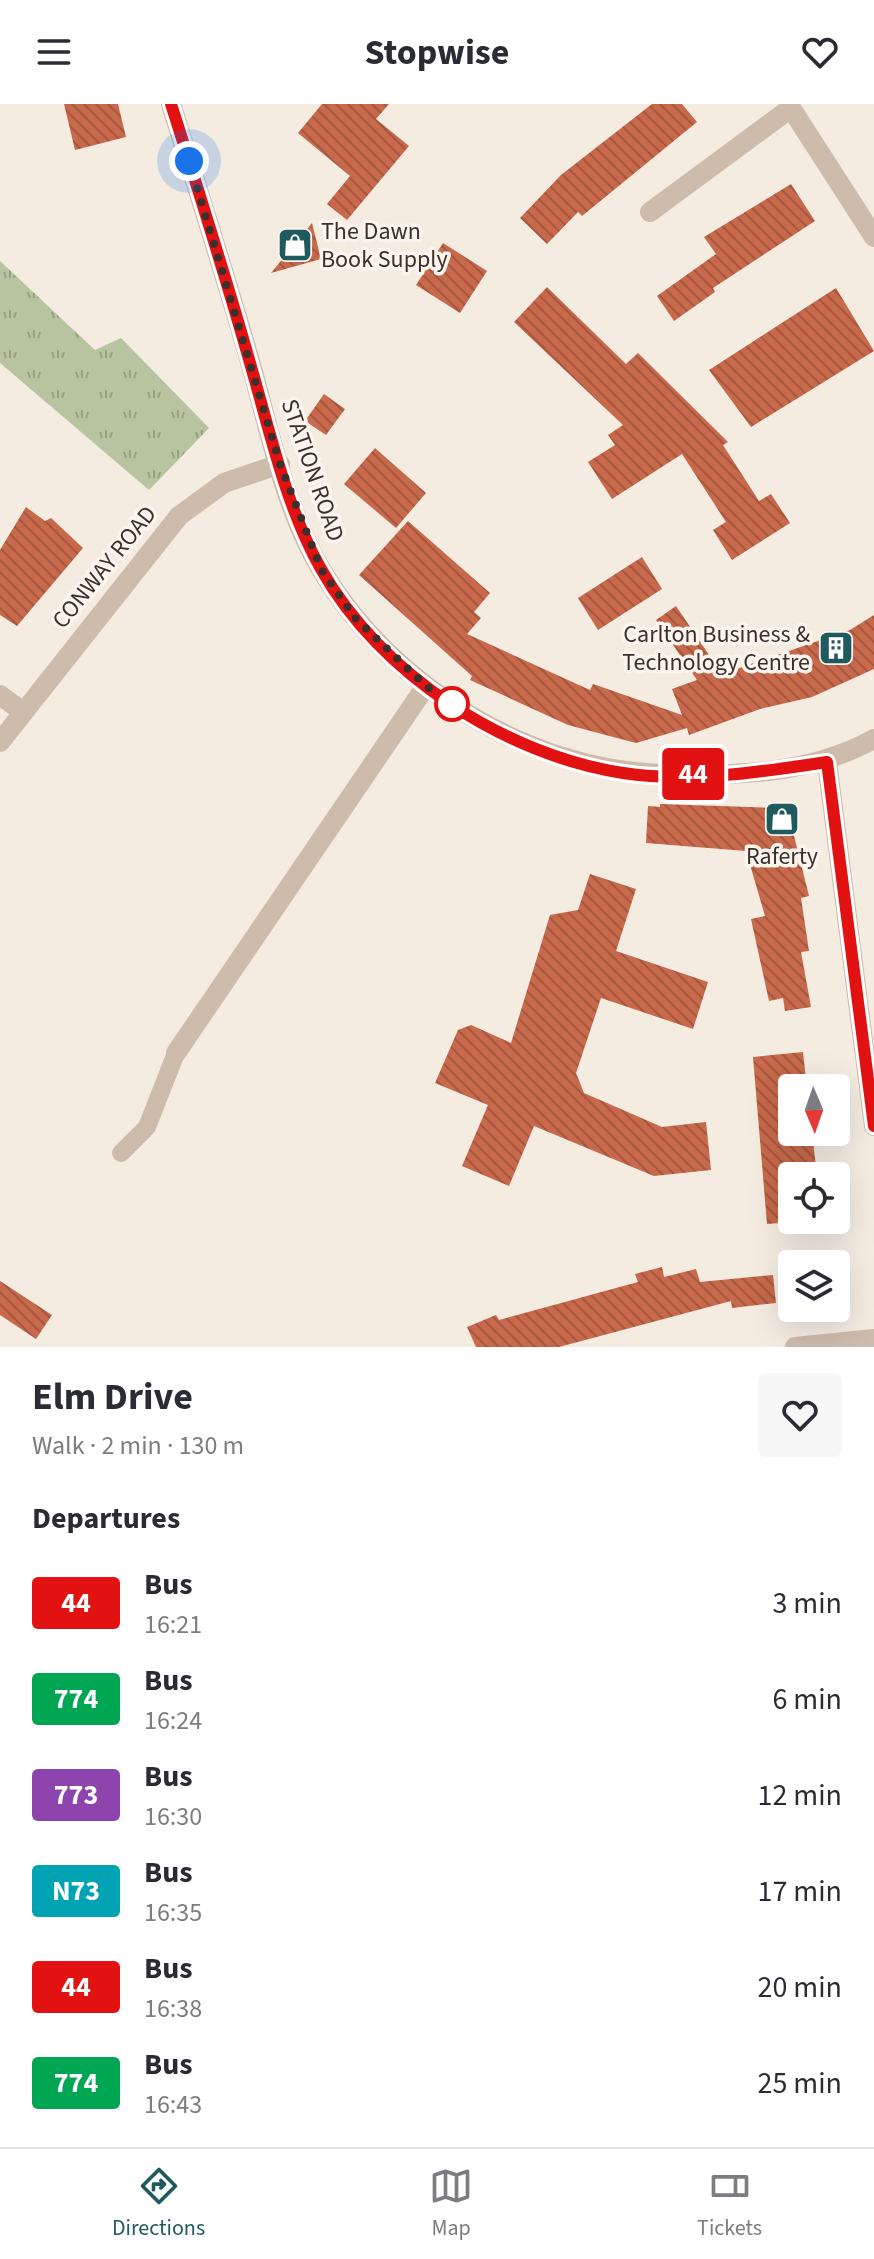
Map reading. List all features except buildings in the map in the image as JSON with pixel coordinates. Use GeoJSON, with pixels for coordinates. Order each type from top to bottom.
{"type":"FeatureCollection","features":[{"type":"Feature","properties":{"kind":"street","name":"STATION ROAD"},"geometry":{"type":"LineString","coordinates":[[171,104],[280,464],[321,569],[355,618],[426,686],[457,708],[511,736],[580,764],[626,773],[759,773],[827,762],[874,739]]}},
{"type":"Feature","properties":{"kind":"street"},"geometry":{"type":"LineString","coordinates":[[650,212],[791,108],[874,237]]}},
{"type":"Feature","properties":{"kind":"street","name":"CONWAY ROAD"},"geometry":{"type":"LineString","coordinates":[[0,742],[179,516],[224,483],[280,464]]}},
{"type":"Feature","properties":{"kind":"street"},"geometry":{"type":"LineString","coordinates":[[176,1053],[193,1033],[426,686]]}},
{"type":"Feature","properties":{"kind":"street"},"geometry":{"type":"LineString","coordinates":[[0,695],[23,712]]}},
{"type":"Feature","properties":{"kind":"street"},"geometry":{"type":"LineString","coordinates":[[827,762],[874,1126]]}},
{"type":"Feature","properties":{"kind":"street"},"geometry":{"type":"LineString","coordinates":[[795,1347],[874,1339]]}},
{"type":"Feature","properties":{"kind":"lane"},"geometry":{"type":"LineString","coordinates":[[121,1153],[147,1127],[176,1053]]}},
{"type":"Feature","properties":{"kind":"green space"},"geometry":{"type":"Polygon","coordinates":[[[0,261],[95,350],[121,338],[209,428],[149,490],[0,363],[0,261]]]}},
{"type":"Feature","properties":{"kind":"bus line","name":"44"},"geometry":{"type":"LineString","coordinates":[[171,104],[301,524],[321,569],[355,618],[426,686],[457,708],[511,736],[580,764],[626,773],[677,775],[759,773],[827,762],[874,1126]]}},
{"type":"Feature","properties":{"kind":"place","name":"The Dawn Book Supply"},"geometry":{"type":"Point","coordinates":[295,245]}},
{"type":"Feature","properties":{"kind":"place","name":"Carlton Business & Technology Centre"},"geometry":{"type":"Point","coordinates":[836,648]}},
{"type":"Feature","properties":{"kind":"place","name":"Raferty"},"geometry":{"type":"Point","coordinates":[782,819]}},
{"type":"Feature","properties":{"kind":"route"},"geometry":{"type":"LineString","coordinates":[[189,161],[280,464],[321,569],[355,618],[426,686],[457,708],[452,704]]}}]}
